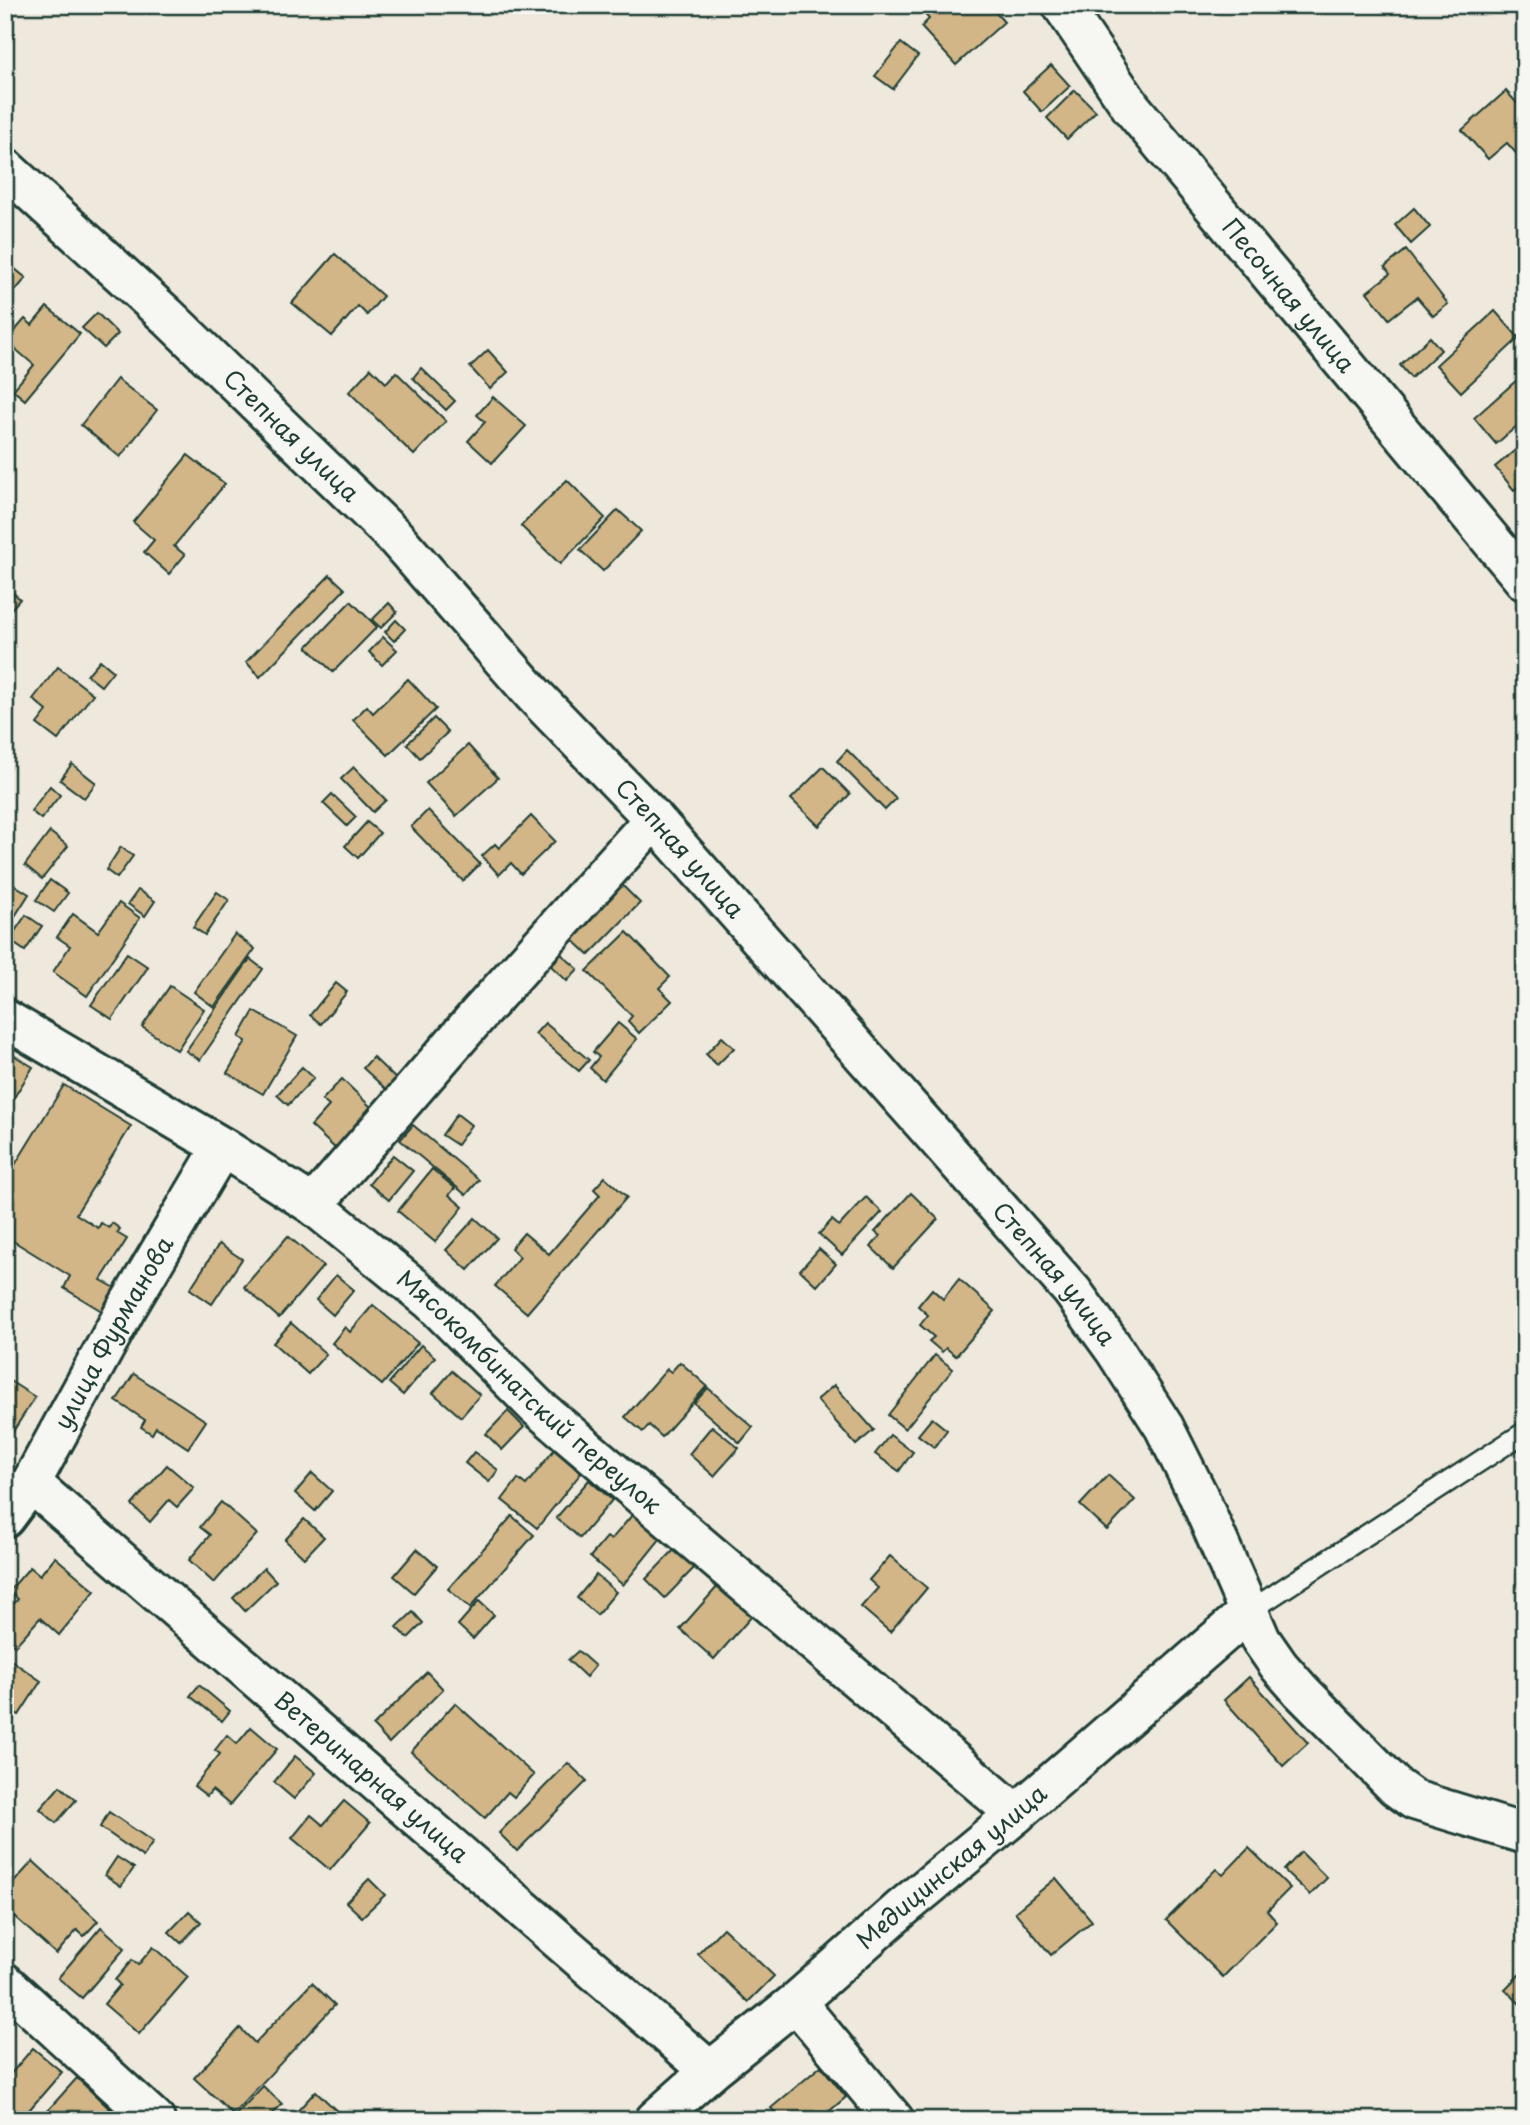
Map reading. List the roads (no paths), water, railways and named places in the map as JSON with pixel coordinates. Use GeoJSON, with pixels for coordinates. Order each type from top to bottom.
{"type":"FeatureCollection","features":[{"type":"Feature","properties":{"kind":"street","name":"Песочная улица"},"geometry":{"type":"LineString","coordinates":[[1062,5],[1131,107],[1525,581]]}},
{"type":"Feature","properties":{"kind":"street","name":"Степная улица"},"geometry":{"type":"LineString","coordinates":[[5,167],[167,316],[396,538],[533,695],[654,819],[1072,1291],[1114,1349],[1164,1427],[1199,1497],[1261,1640],[1279,1666],[1396,1787],[1414,1800],[1525,1834]]}},
{"type":"Feature","properties":{"kind":"street"},"geometry":{"type":"LineString","coordinates":[[313,1205],[477,1016],[654,819]]}},
{"type":"Feature","properties":{"kind":"street","name":"Мясокомбинатский переулок"},"geometry":{"type":"LineString","coordinates":[[5,1020],[222,1147],[313,1205],[431,1301],[536,1406],[1016,1814]]}},
{"type":"Feature","properties":{"kind":"street","name":"улица Фурманова"},"geometry":{"type":"LineString","coordinates":[[5,1518],[31,1483],[126,1309],[222,1147]]}},
{"type":"Feature","properties":{"kind":"street","name":"Ветеринарная улица"},"geometry":{"type":"LineString","coordinates":[[31,1483],[710,2071]]}},
{"type":"Feature","properties":{"kind":"street","name":"Медицинская улица"},"geometry":{"type":"LineString","coordinates":[[655,2120],[710,2071],[796,2003],[901,1909],[1016,1814],[1248,1612]]}},
{"type":"Feature","properties":{"kind":"street"},"geometry":{"type":"LineString","coordinates":[[5,1983],[155,2120]]}},
{"type":"Feature","properties":{"kind":"street"},"geometry":{"type":"LineString","coordinates":[[796,2003],[894,2120]]}},
{"type":"Feature","properties":{"kind":"lane"},"geometry":{"type":"LineString","coordinates":[[1248,1612],[1525,1433]]}}]}
